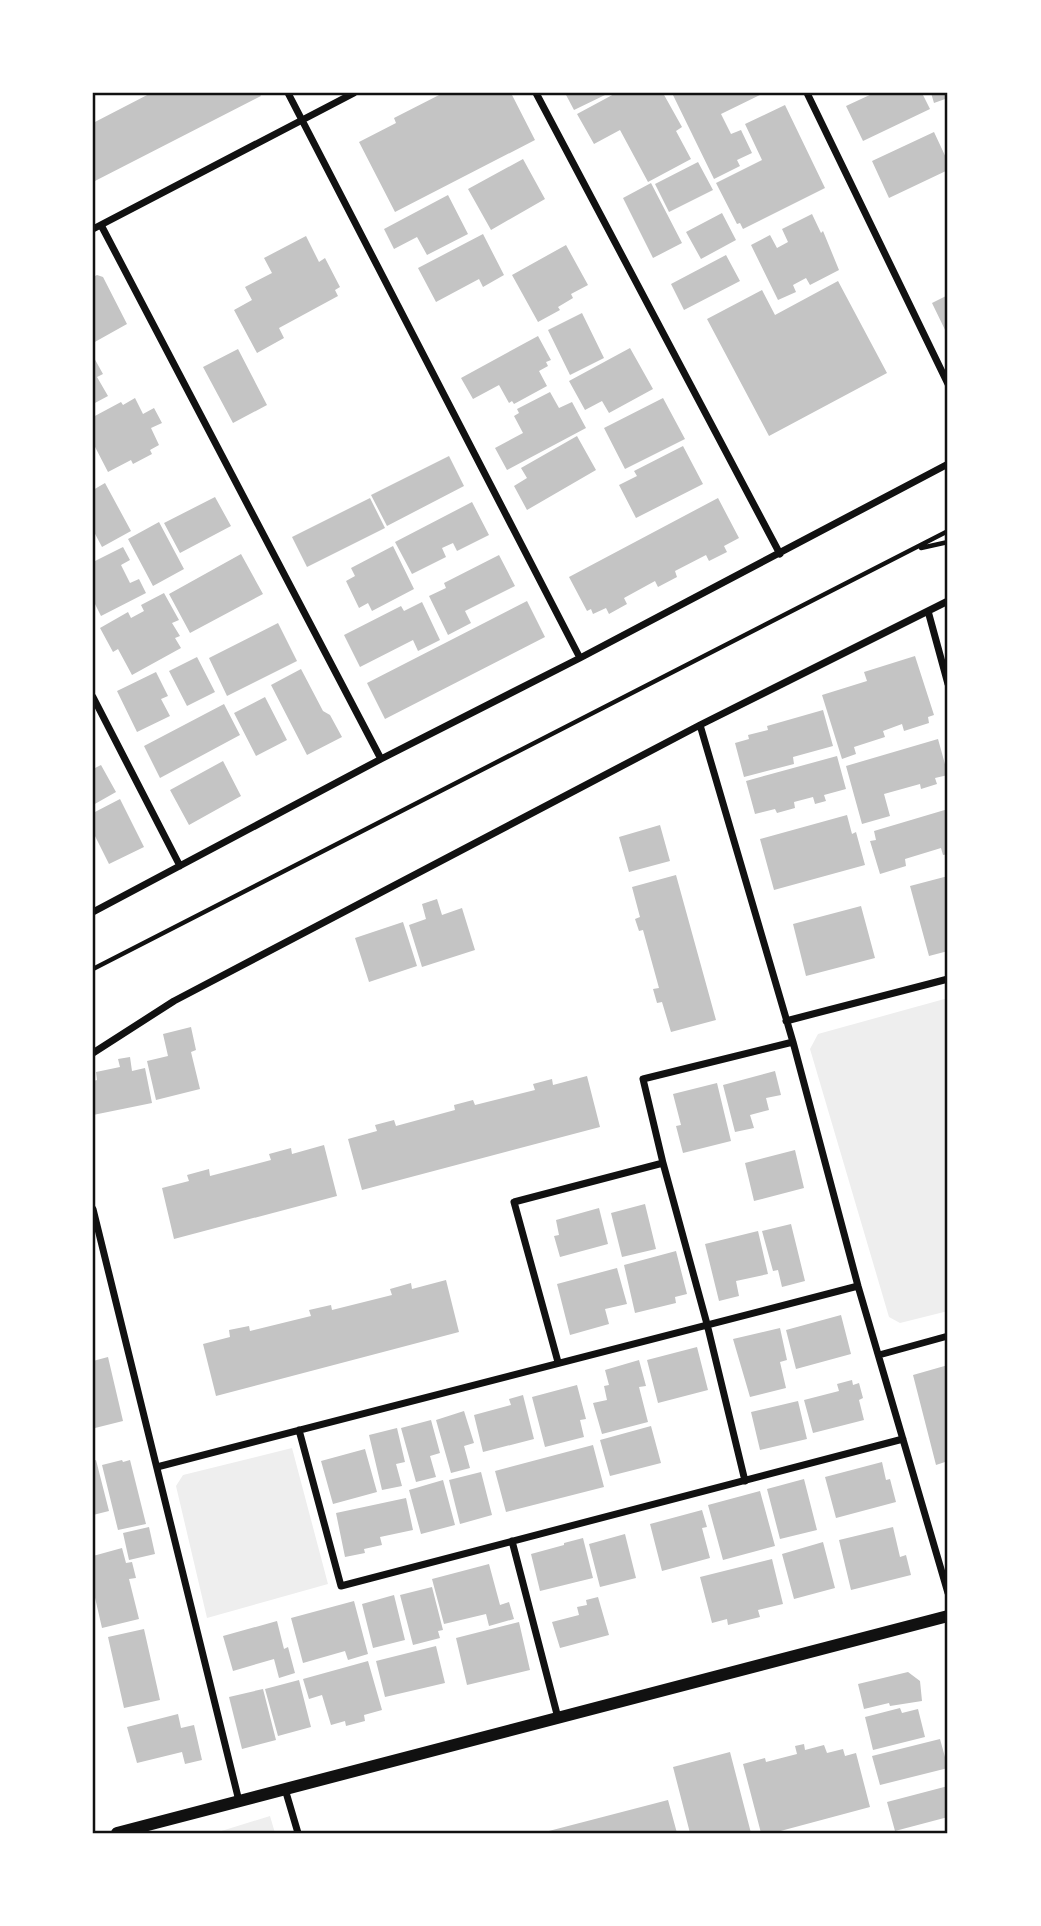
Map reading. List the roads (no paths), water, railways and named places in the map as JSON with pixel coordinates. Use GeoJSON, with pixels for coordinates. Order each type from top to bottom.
{"type":"FeatureCollection","features":[{"type":"Feature","properties":{"kind":"street"},"geometry":{"type":"LineString","coordinates":[[288,93],[580,659]]}},
{"type":"Feature","properties":{"kind":"street"},"geometry":{"type":"LineString","coordinates":[[93,229],[354,93]]}},
{"type":"Feature","properties":{"kind":"street"},"geometry":{"type":"LineString","coordinates":[[536,93],[780,554]]}},
{"type":"Feature","properties":{"kind":"street"},"geometry":{"type":"LineString","coordinates":[[807,93],[948,384]]}},
{"type":"Feature","properties":{"kind":"street"},"geometry":{"type":"LineString","coordinates":[[101,225],[381,759]]}},
{"type":"Feature","properties":{"kind":"street"},"geometry":{"type":"LineString","coordinates":[[93,912],[948,464]]}},
{"type":"Feature","properties":{"kind":"street"},"geometry":{"type":"LineString","coordinates":[[93,1053],[174,1001],[701,725],[948,601]]}},
{"type":"Feature","properties":{"kind":"street"},"geometry":{"type":"LineString","coordinates":[[928,611],[948,684]]}},
{"type":"Feature","properties":{"kind":"street"},"geometry":{"type":"LineString","coordinates":[[93,697],[180,866]]}},
{"type":"Feature","properties":{"kind":"street"},"geometry":{"type":"LineString","coordinates":[[701,725],[793,1042],[858,1286],[948,1593]]}},
{"type":"Feature","properties":{"kind":"street"},"geometry":{"type":"LineString","coordinates":[[786,1021],[948,979]]}},
{"type":"Feature","properties":{"kind":"street"},"geometry":{"type":"LineString","coordinates":[[745,1480],[643,1079],[793,1042]]}},
{"type":"Feature","properties":{"kind":"street"},"geometry":{"type":"LineString","coordinates":[[558,1362],[514,1202],[663,1163]]}},
{"type":"Feature","properties":{"kind":"street"},"geometry":{"type":"LineString","coordinates":[[93,1209],[239,1801]]}},
{"type":"Feature","properties":{"kind":"street"},"geometry":{"type":"LineString","coordinates":[[157,1466],[858,1286]]}},
{"type":"Feature","properties":{"kind":"street"},"geometry":{"type":"LineString","coordinates":[[879,1355],[948,1336]]}},
{"type":"Feature","properties":{"kind":"street"},"geometry":{"type":"LineString","coordinates":[[299,1430],[341,1586],[903,1439]]}},
{"type":"Feature","properties":{"kind":"street"},"geometry":{"type":"LineString","coordinates":[[512,1541],[558,1718]]}},
{"type":"Feature","properties":{"kind":"street"},"geometry":{"type":"LineString","coordinates":[[117,1833],[948,1616]]}},
{"type":"Feature","properties":{"kind":"street"},"geometry":{"type":"LineString","coordinates":[[285,1789],[298,1833]]}}]}
